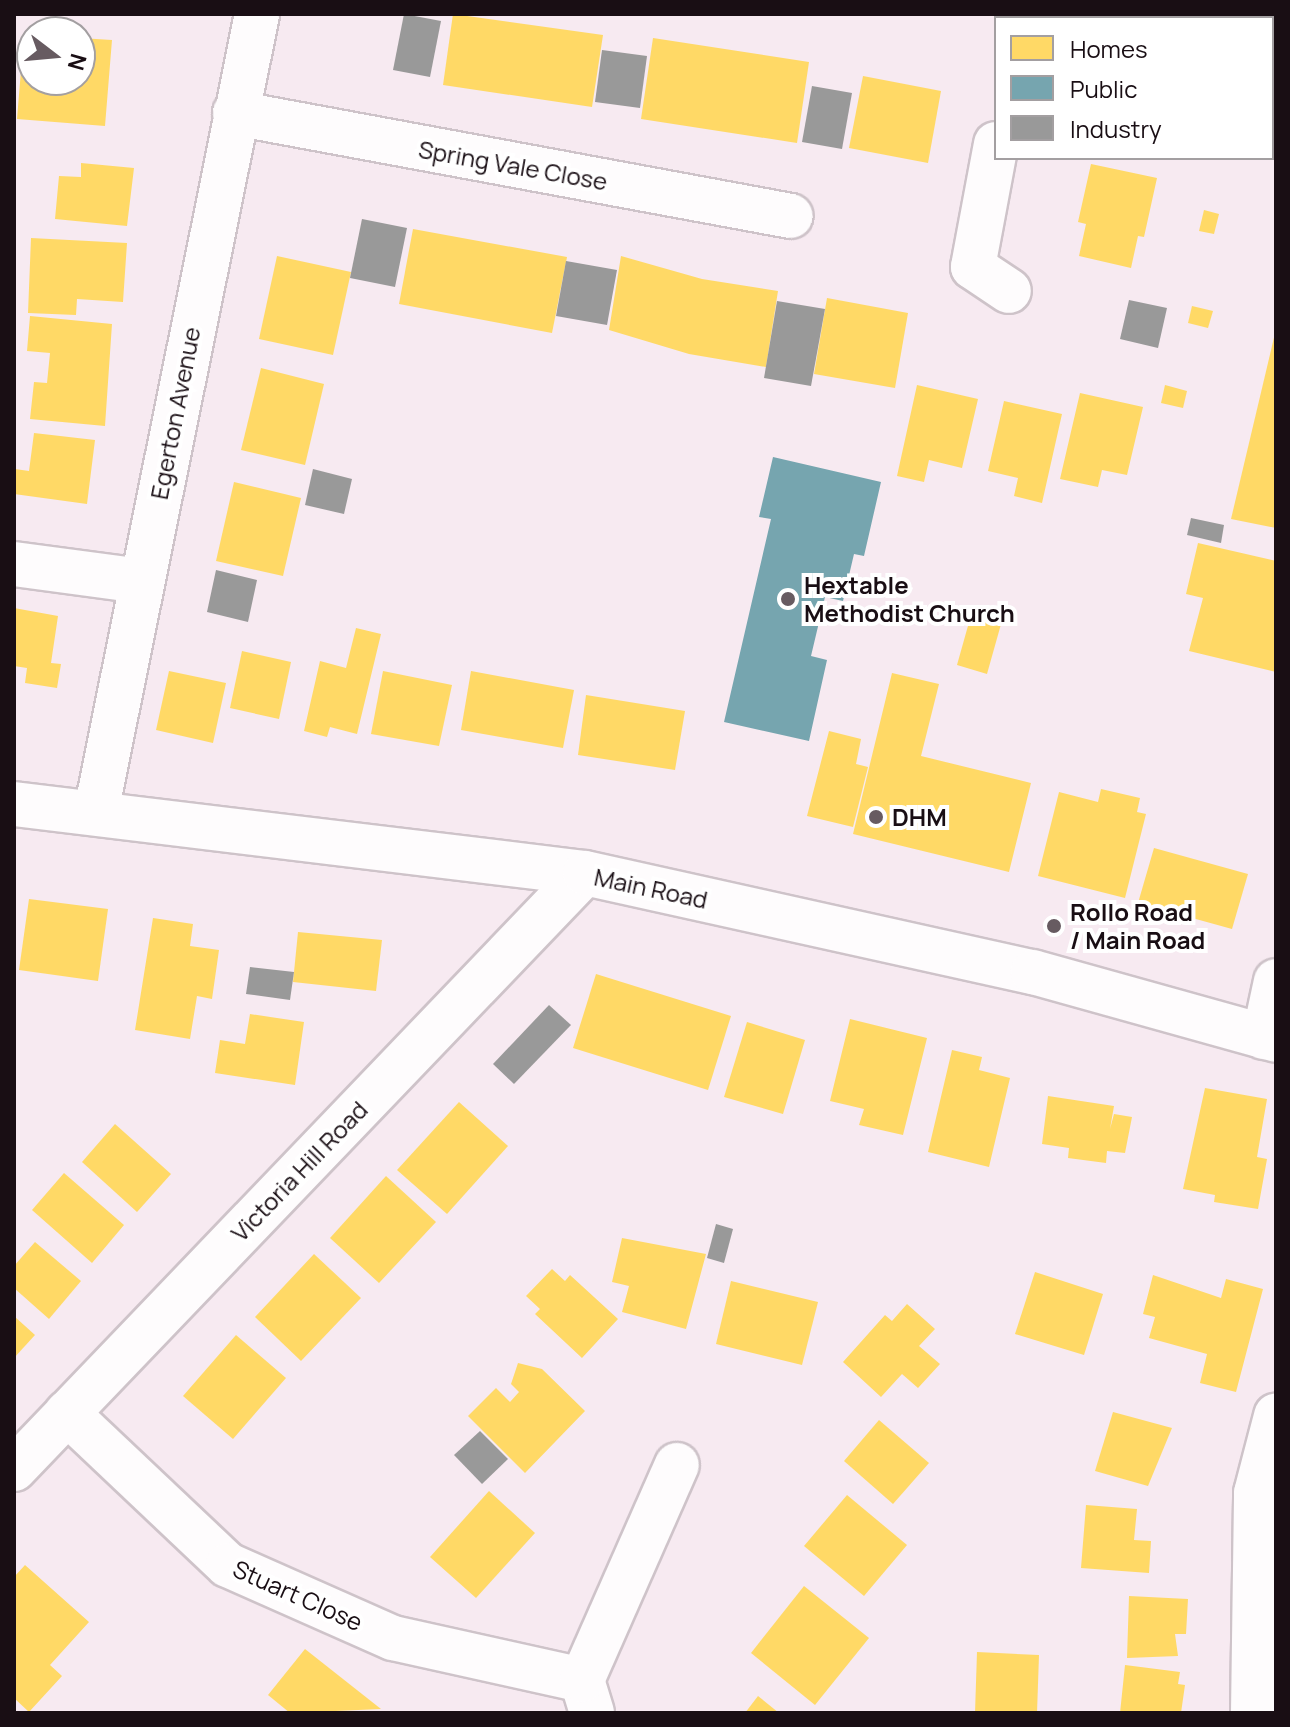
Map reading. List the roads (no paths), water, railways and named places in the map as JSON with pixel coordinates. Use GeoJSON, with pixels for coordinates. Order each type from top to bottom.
{"type":"FeatureCollection","features":[{"type":"Feature","properties":{"kind":"street","name":"Egerton Avenue"},"geometry":{"type":"LineString","coordinates":[[96,812],[257,14]]}},
{"type":"Feature","properties":{"kind":"street","name":"Spring Vale Close"},"geometry":{"type":"LineString","coordinates":[[235,113],[791,216]]}},
{"type":"Feature","properties":{"kind":"street"},"geometry":{"type":"LineString","coordinates":[[994,155],[973,267],[1009,291]]}},
{"type":"Feature","properties":{"kind":"street"},"geometry":{"type":"LineString","coordinates":[[14,564],[141,581]]}},
{"type":"Feature","properties":{"kind":"street","name":"Main Road"},"geometry":{"type":"LineString","coordinates":[[14,804],[585,873],[1033,972],[1270,1038]]}},
{"type":"Feature","properties":{"kind":"street","name":"Victoria Hill Road"},"geometry":{"type":"LineString","coordinates":[[14,1469],[585,873]]}},
{"type":"Feature","properties":{"kind":"street"},"geometry":{"type":"LineString","coordinates":[[1270,1038],[1276,981]]}},
{"type":"Feature","properties":{"kind":"street","name":"Stuart Close"},"geometry":{"type":"LineString","coordinates":[[67,1413],[228,1565],[393,1638],[587,1696],[677,1465]]}},
{"type":"Feature","properties":{"kind":"street"},"geometry":{"type":"LineString","coordinates":[[1253,1713],[1256,1493],[1276,1416]]}},
{"type":"Feature","properties":{"kind":"place","name":"Hextable Methodist Church"},"geometry":{"type":"Point","coordinates":[788,599]}},
{"type":"Feature","properties":{"kind":"place","name":"DHM"},"geometry":{"type":"Point","coordinates":[876,817]}},
{"type":"Feature","properties":{"kind":"place","name":"Rollo Road / Main Road"},"geometry":{"type":"Point","coordinates":[1054,926]}}]}
